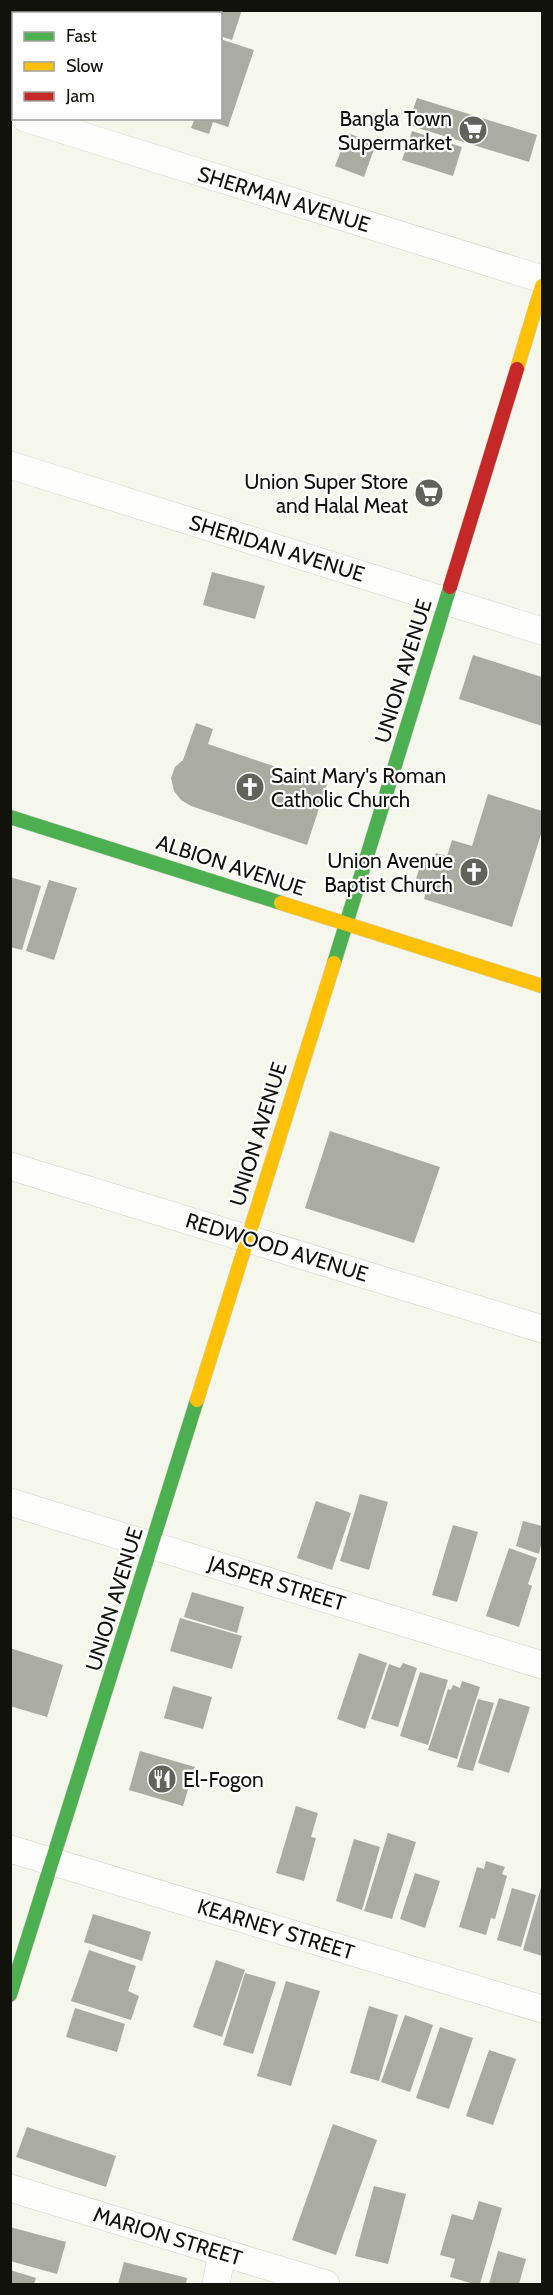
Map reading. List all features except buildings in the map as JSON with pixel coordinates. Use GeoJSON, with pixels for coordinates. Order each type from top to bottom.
{"type":"FeatureCollection","features":[{"type":"Feature","properties":{"kind":"main road","name":"UNION AVENUE"},"geometry":{"type":"LineString","coordinates":[[10,1995],[153,1545],[543,286]]}},
{"type":"Feature","properties":{"kind":"main road","name":"ALBION AVENUE"},"geometry":{"type":"LineString","coordinates":[[10,817],[543,986]]}},
{"type":"Feature","properties":{"kind":"street","name":"SHERMAN AVENUE"},"geometry":{"type":"LineString","coordinates":[[31,120],[543,279]]}},
{"type":"Feature","properties":{"kind":"street","name":"SHERIDAN AVENUE"},"geometry":{"type":"LineString","coordinates":[[10,465],[543,632]]}},
{"type":"Feature","properties":{"kind":"street","name":"REDWOOD AVENUE"},"geometry":{"type":"LineString","coordinates":[[10,1166],[543,1329]]}},
{"type":"Feature","properties":{"kind":"street","name":"JASPER STREET"},"geometry":{"type":"LineString","coordinates":[[10,1502],[543,1665]]}},
{"type":"Feature","properties":{"kind":"street","name":"KEARNEY STREET"},"geometry":{"type":"LineString","coordinates":[[10,1849],[543,2009]]}},
{"type":"Feature","properties":{"kind":"street","name":"MARION STREET"},"geometry":{"type":"LineString","coordinates":[[10,2188],[326,2284]]}},
{"type":"Feature","properties":{"kind":"street"},"geometry":{"type":"LineString","coordinates":[[216,2284],[222,2252]]}},
{"type":"Feature","properties":{"kind":"traffic: fast"},"geometry":{"type":"LineString","coordinates":[[334,963],[450,587]]}},
{"type":"Feature","properties":{"kind":"traffic: fast"},"geometry":{"type":"LineString","coordinates":[[10,817],[281,903]]}},
{"type":"Feature","properties":{"kind":"traffic: fast"},"geometry":{"type":"LineString","coordinates":[[10,1995],[197,1400]]}},
{"type":"Feature","properties":{"kind":"traffic: slow"},"geometry":{"type":"LineString","coordinates":[[517,369],[542,286]]}},
{"type":"Feature","properties":{"kind":"traffic: slow"},"geometry":{"type":"LineString","coordinates":[[281,903],[542,986]]}},
{"type":"Feature","properties":{"kind":"traffic: slow"},"geometry":{"type":"LineString","coordinates":[[197,1400],[334,963]]}},
{"type":"Feature","properties":{"kind":"traffic: jam"},"geometry":{"type":"LineString","coordinates":[[450,587],[517,369]]}},
{"type":"Feature","properties":{"kind":"place","name":"Bangla Town Supermarket"},"geometry":{"type":"Point","coordinates":[473,130]}},
{"type":"Feature","properties":{"kind":"place","name":"Union Super Store and Halal Meat"},"geometry":{"type":"Point","coordinates":[429,493]}},
{"type":"Feature","properties":{"kind":"place","name":"Saint Mary's Roman Catholic Church"},"geometry":{"type":"Point","coordinates":[250,787]}},
{"type":"Feature","properties":{"kind":"place","name":"Union Avenue Baptist Church"},"geometry":{"type":"Point","coordinates":[474,872]}},
{"type":"Feature","properties":{"kind":"place","name":"El-Fogon"},"geometry":{"type":"Point","coordinates":[162,1779]}}]}
